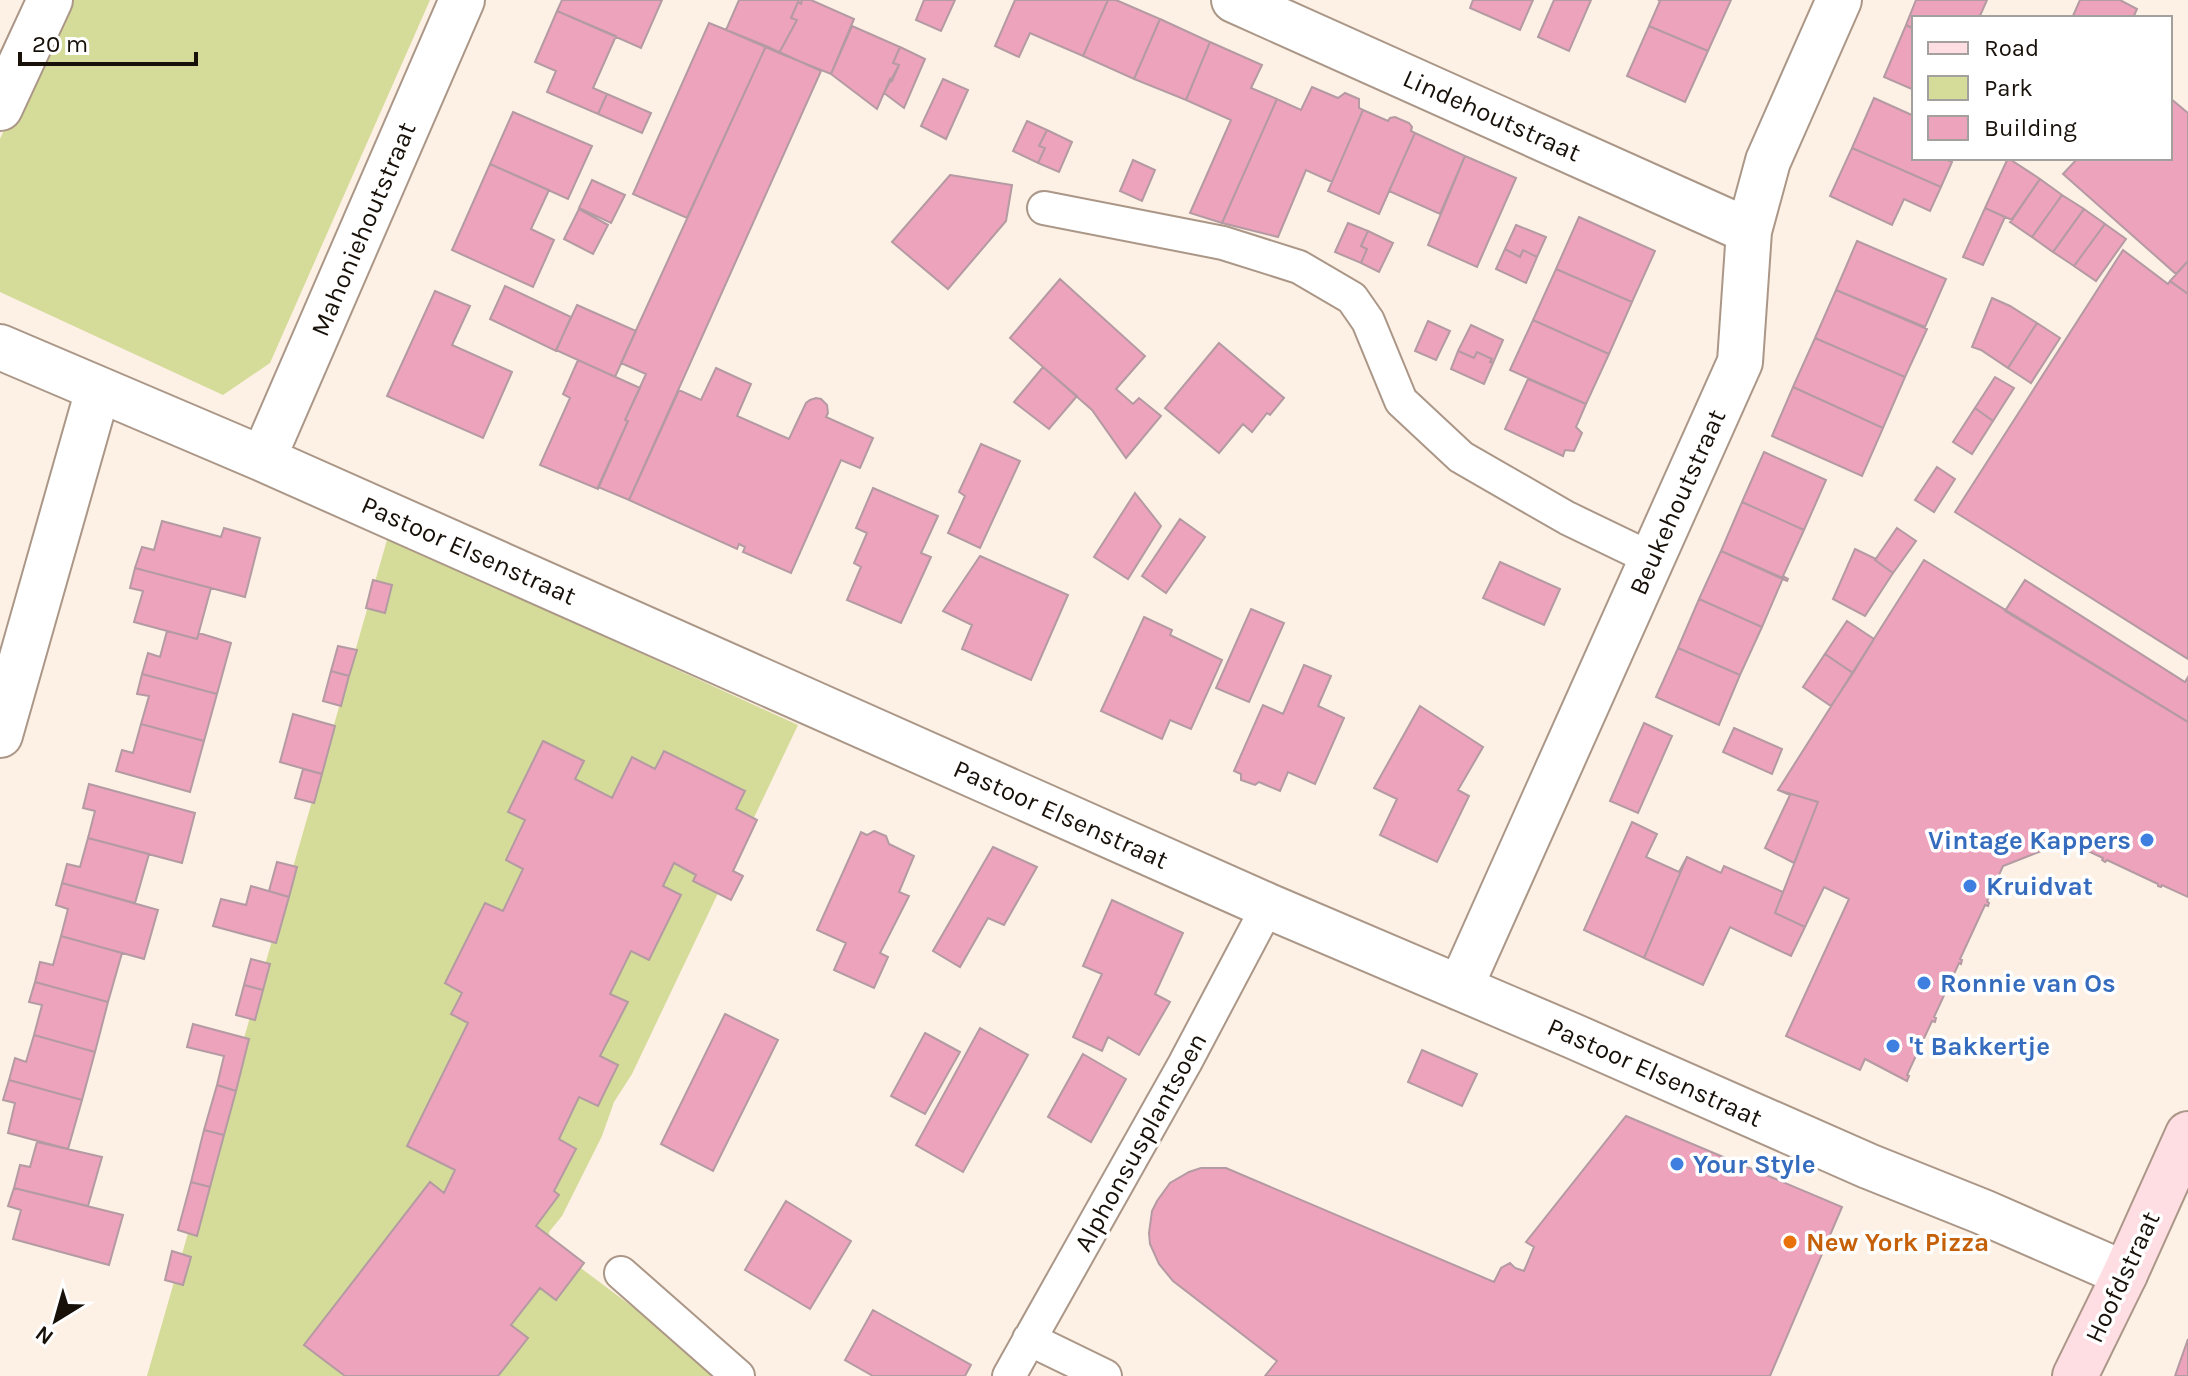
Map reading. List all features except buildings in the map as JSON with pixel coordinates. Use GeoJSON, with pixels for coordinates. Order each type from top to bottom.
{"type":"FeatureCollection","features":[{"type":"Feature","properties":{"kind":"street"},"geometry":{"type":"LineString","coordinates":[[0,108],[50,0]]}},
{"type":"Feature","properties":{"kind":"street","name":"Mahoniehoutstraat"},"geometry":{"type":"LineString","coordinates":[[263,459],[462,0]]}},
{"type":"Feature","properties":{"kind":"street","name":"Lindehoutstraat"},"geometry":{"type":"LineString","coordinates":[[1234,0],[1749,231]]}},
{"type":"Feature","properties":{"kind":"street","name":"Beukehoutstraat"},"geometry":{"type":"LineString","coordinates":[[1460,988],[1740,362],[1749,231],[1768,161],[1839,0]]}},
{"type":"Feature","properties":{"kind":"street","name":"Pastoor Elsenstraat"},"geometry":{"type":"LineString","coordinates":[[0,347],[263,459],[1268,906],[2125,1274]]}},
{"type":"Feature","properties":{"kind":"street"},"geometry":{"type":"LineString","coordinates":[[0,735],[98,390]]}},
{"type":"Feature","properties":{"kind":"street","name":"Hoofdstraat"},"geometry":{"type":"LineString","coordinates":[[2075,1376],[2188,1134]]}},
{"type":"Feature","properties":{"kind":"lane"},"geometry":{"type":"LineString","coordinates":[[1044,208],[1223,243],[1299,267],[1352,298],[1368,321],[1401,401],[1461,457],[1567,518],[1652,559]]}},
{"type":"Feature","properties":{"kind":"lane","name":"Alphonsusplantsoen"},"geometry":{"type":"LineString","coordinates":[[1009,1376],[1185,1063],[1268,906]]}},
{"type":"Feature","properties":{"kind":"lane"},"geometry":{"type":"LineString","coordinates":[[621,1273],[738,1376]]}},
{"type":"Feature","properties":{"kind":"lane"},"geometry":{"type":"LineString","coordinates":[[1029,1339],[1105,1376]]}},
{"type":"Feature","properties":{"kind":"green space"},"geometry":{"type":"Polygon","coordinates":[[[62,0],[430,0],[270,363],[223,395],[0,292],[0,139],[62,0]]]}},
{"type":"Feature","properties":{"kind":"green space"},"geometry":{"type":"Polygon","coordinates":[[[387,540],[798,725],[632,1074],[614,1102],[602,1136],[562,1216],[549,1232],[550,1245],[725,1376],[147,1376],[387,540]]]}},
{"type":"Feature","properties":{"kind":"place","name":"Vintage Kappers"},"geometry":{"type":"Point","coordinates":[2147,840]}},
{"type":"Feature","properties":{"kind":"place","name":"Kruidvat"},"geometry":{"type":"Point","coordinates":[1970,886]}},
{"type":"Feature","properties":{"kind":"place","name":"Ronnie van Os"},"geometry":{"type":"Point","coordinates":[1924,983]}},
{"type":"Feature","properties":{"kind":"place","name":"'t Bakkertje"},"geometry":{"type":"Point","coordinates":[1893,1046]}},
{"type":"Feature","properties":{"kind":"place","name":"Your Style"},"geometry":{"type":"Point","coordinates":[1677,1164]}},
{"type":"Feature","properties":{"kind":"place","name":"New York Pizza"},"geometry":{"type":"Point","coordinates":[1790,1242]}}]}
